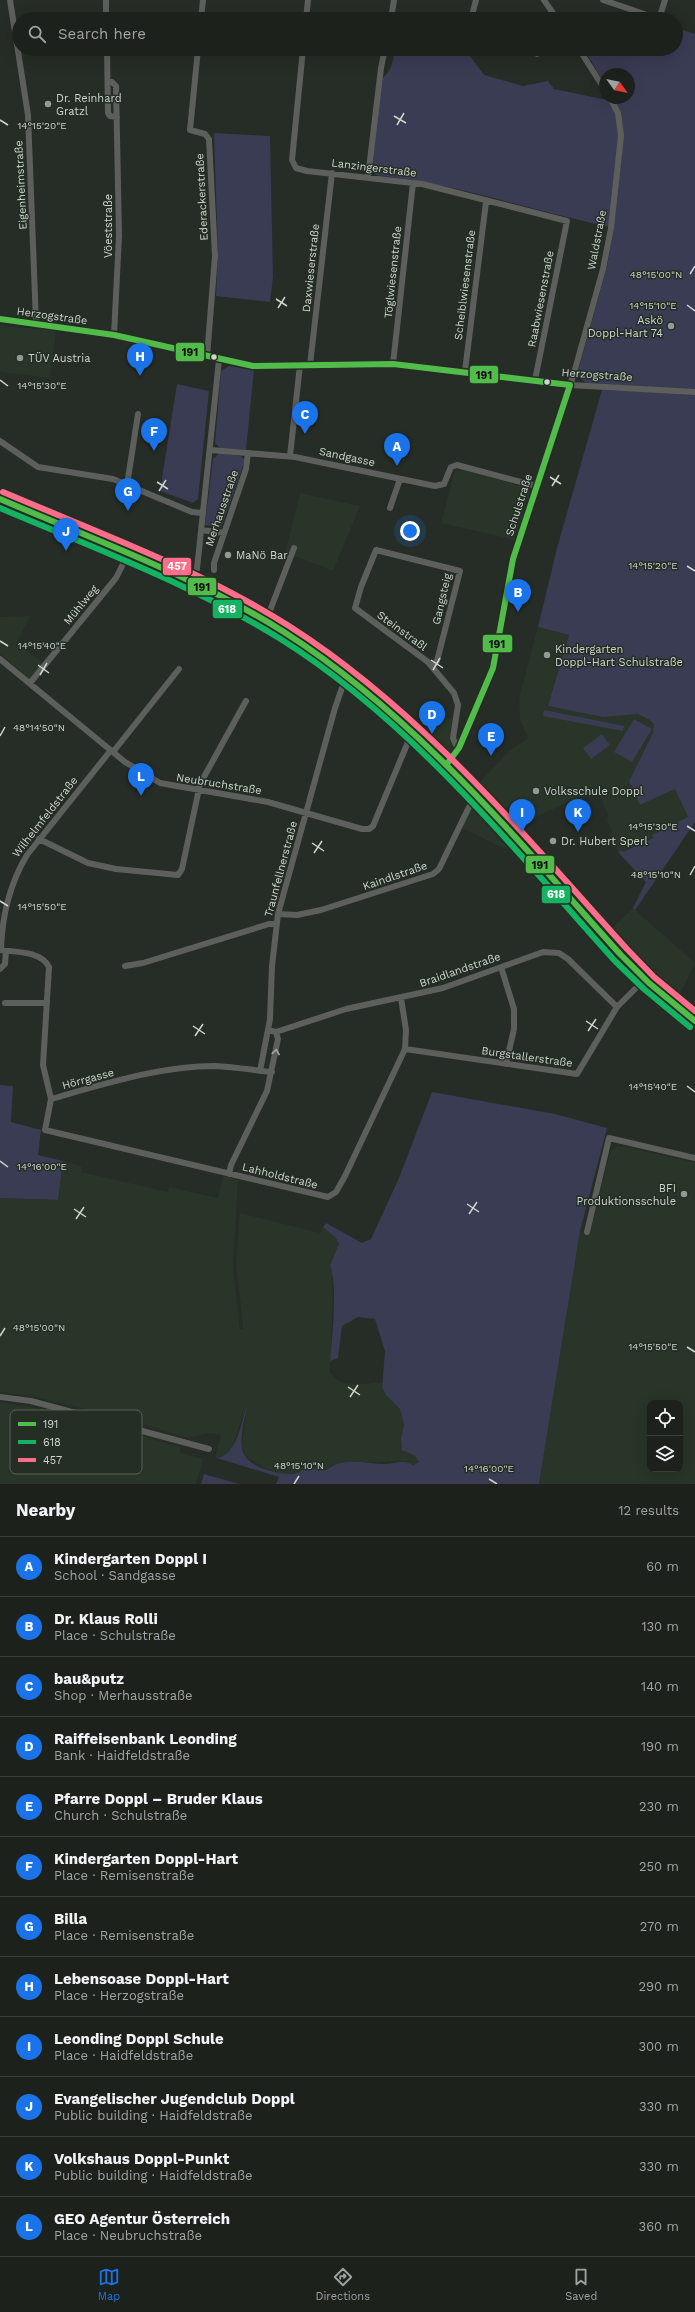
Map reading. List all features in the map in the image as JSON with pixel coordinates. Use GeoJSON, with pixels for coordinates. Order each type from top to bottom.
{"type":"FeatureCollection","features":[{"type":"Feature","properties":{"kind":"street","name":"Eigenheimstraße"},"geometry":{"type":"LineString","coordinates":[[10,0],[12,13]]}},
{"type":"Feature","properties":{"kind":"street"},"geometry":{"type":"LineString","coordinates":[[106,0],[106,12]]}},
{"type":"Feature","properties":{"kind":"street"},"geometry":{"type":"LineString","coordinates":[[202,12],[203,0]]}},
{"type":"Feature","properties":{"kind":"street"},"geometry":{"type":"LineString","coordinates":[[307,12],[308,0]]}},
{"type":"Feature","properties":{"kind":"street"},"geometry":{"type":"LineString","coordinates":[[392,12],[394,0]]}},
{"type":"Feature","properties":{"kind":"street"},"geometry":{"type":"LineString","coordinates":[[473,12],[476,0]]}},
{"type":"Feature","properties":{"kind":"street"},"geometry":{"type":"LineString","coordinates":[[544,0],[552,12]]}},
{"type":"Feature","properties":{"kind":"street"},"geometry":{"type":"LineString","coordinates":[[603,0],[638,12]]}},
{"type":"Feature","properties":{"kind":"street"},"geometry":{"type":"LineString","coordinates":[[661,12],[665,0]]}},
{"type":"Feature","properties":{"kind":"street","name":"Eigenheimstraße"},"geometry":{"type":"LineString","coordinates":[[19,56],[28,115],[36,323]]}},
{"type":"Feature","properties":{"kind":"street"},"geometry":{"type":"LineString","coordinates":[[107,56],[109,115],[118,117]]}},
{"type":"Feature","properties":{"kind":"street","name":"Ederackerstraße"},"geometry":{"type":"LineString","coordinates":[[197,56],[190,130],[205,134],[209,139],[213,197],[214,286],[207,357]]}},
{"type":"Feature","properties":{"kind":"street","name":"Lanzingerstraße"},"geometry":{"type":"LineString","coordinates":[[302,56],[293,165],[299,170],[413,183],[567,221]]}},
{"type":"Feature","properties":{"kind":"street"},"geometry":{"type":"LineString","coordinates":[[368,177],[380,68],[383,56]]}},
{"type":"Feature","properties":{"kind":"street"},"geometry":{"type":"LineString","coordinates":[[583,56],[599,81]]}},
{"type":"Feature","properties":{"kind":"street","name":"Vöeststraße"},"geometry":{"type":"LineString","coordinates":[[108,83],[112,82],[116,86],[118,117],[119,236],[114,335]]}},
{"type":"Feature","properties":{"kind":"street","name":"Waldstraße"},"geometry":{"type":"LineString","coordinates":[[570,385],[597,291],[611,228],[621,136],[618,113],[613,104]]}},
{"type":"Feature","properties":{"kind":"street","name":"Daxwieserstraße"},"geometry":{"type":"LineString","coordinates":[[310,365],[332,174]]}},
{"type":"Feature","properties":{"kind":"street","name":"Töglwiesenstraße"},"geometry":{"type":"LineString","coordinates":[[393,364],[413,183]]}},
{"type":"Feature","properties":{"kind":"street","name":"Scheiblwiesenstraße"},"geometry":{"type":"LineString","coordinates":[[465,371],[486,202]]}},
{"type":"Feature","properties":{"kind":"street","name":"Raabwiesenstraße"},"geometry":{"type":"LineString","coordinates":[[535,380],[567,221]]}},
{"type":"Feature","properties":{"kind":"street","name":"Herzogstraße"},"geometry":{"type":"LineString","coordinates":[[0,319],[114,335],[219,360],[259,366],[393,364],[465,371],[570,385],[695,392]]}},
{"type":"Feature","properties":{"kind":"street"},"geometry":{"type":"LineString","coordinates":[[192,582],[197,569],[202,530],[219,360]]}},
{"type":"Feature","properties":{"kind":"street"},"geometry":{"type":"LineString","coordinates":[[290,456],[300,365]]}},
{"type":"Feature","properties":{"kind":"street","name":"Schulstraße"},"geometry":{"type":"LineString","coordinates":[[446,766],[459,748],[493,668],[509,577],[536,486],[570,385]]}},
{"type":"Feature","properties":{"kind":"street"},"geometry":{"type":"LineString","coordinates":[[126,485],[138,414]]}},
{"type":"Feature","properties":{"kind":"street"},"geometry":{"type":"LineString","coordinates":[[0,441],[38,467],[114,479],[192,512],[203,513]]}},
{"type":"Feature","properties":{"kind":"street","name":"Sandgasse"},"geometry":{"type":"LineString","coordinates":[[210,450],[290,456],[441,486],[446,481],[450,467],[457,464],[536,486]]}},
{"type":"Feature","properties":{"kind":"street","name":"Merhausstraße"},"geometry":{"type":"LineString","coordinates":[[214,570],[214,563],[246,469],[248,453]]}},
{"type":"Feature","properties":{"kind":"street"},"geometry":{"type":"LineString","coordinates":[[390,508],[400,479]]}},
{"type":"Feature","properties":{"kind":"street"},"geometry":{"type":"LineString","coordinates":[[0,499],[192,582],[234,602],[318,654],[349,677],[414,735],[446,766],[524,847],[560,886],[578,909],[594,923],[644,979],[695,1021]]}},
{"type":"Feature","properties":{"kind":"street"},"geometry":{"type":"LineString","coordinates":[[202,530],[224,533]]}},
{"type":"Feature","properties":{"kind":"street"},"geometry":{"type":"LineString","coordinates":[[266,621],[294,548]]}},
{"type":"Feature","properties":{"kind":"street","name":"Steinstraßl"},"geometry":{"type":"LineString","coordinates":[[376,550],[355,602],[355,608],[432,666],[457,698],[458,705],[453,738],[459,748]]}},
{"type":"Feature","properties":{"kind":"street","name":"Gangsteig"},"geometry":{"type":"LineString","coordinates":[[376,550],[460,571],[437,661],[432,666]]}},
{"type":"Feature","properties":{"kind":"street","name":"Mühlweg"},"geometry":{"type":"LineString","coordinates":[[30,683],[116,578],[128,554]]}},
{"type":"Feature","properties":{"kind":"street","name":"Neubruchstraße"},"geometry":{"type":"LineString","coordinates":[[0,659],[135,769],[160,783],[268,802],[362,829],[372,827],[408,742],[414,735]]}},
{"type":"Feature","properties":{"kind":"street","name":"Wilhelmfeldstraße"},"geometry":{"type":"LineString","coordinates":[[0,969],[5,964],[2,950],[2,923],[10,887],[27,854],[179,669]]}},
{"type":"Feature","properties":{"kind":"street","name":"Traunfellnerstraße"},"geometry":{"type":"LineString","coordinates":[[260,1071],[268,1030],[278,914],[335,708],[343,685],[349,677]]}},
{"type":"Feature","properties":{"kind":"street"},"geometry":{"type":"LineString","coordinates":[[39,839],[88,863],[116,869],[178,875],[182,869],[198,790],[204,773],[246,701]]}},
{"type":"Feature","properties":{"kind":"street","name":"Kaindlstraße"},"geometry":{"type":"LineString","coordinates":[[278,914],[297,915],[322,910],[433,874],[438,869],[469,807],[477,799]]}},
{"type":"Feature","properties":{"kind":"street"},"geometry":{"type":"LineString","coordinates":[[125,966],[143,963],[269,924],[276,924]]}},
{"type":"Feature","properties":{"kind":"street","name":"Hörrgasse"},"geometry":{"type":"LineString","coordinates":[[2,950],[43,959],[48,967],[49,973],[42,1065],[51,1099],[175,1069],[215,1066],[272,1072]]}},
{"type":"Feature","properties":{"kind":"street","name":"Braidlandstraße"},"geometry":{"type":"LineString","coordinates":[[276,1032],[346,1009],[444,988],[543,952],[559,953],[617,1007]]}},
{"type":"Feature","properties":{"kind":"street"},"geometry":{"type":"LineString","coordinates":[[501,967],[514,1009],[514,1029],[506,1064]]}},
{"type":"Feature","properties":{"kind":"street","name":"Burgstallerstraße"},"geometry":{"type":"LineString","coordinates":[[405,1049],[578,1074],[617,1007],[644,979]]}},
{"type":"Feature","properties":{"kind":"street","name":"Lahholdstraße"},"geometry":{"type":"LineString","coordinates":[[51,1099],[45,1130],[323,1197],[332,1196],[344,1176],[405,1049],[406,1034],[401,998]]}},
{"type":"Feature","properties":{"kind":"street"},"geometry":{"type":"LineString","coordinates":[[5,1003],[47,1003]]}},
{"type":"Feature","properties":{"kind":"street"},"geometry":{"type":"LineString","coordinates":[[229,1174],[231,1164],[264,1100],[272,1072],[278,1039],[276,1032],[268,1030]]}},
{"type":"Feature","properties":{"kind":"street"},"geometry":{"type":"LineString","coordinates":[[587,1232],[609,1138],[695,1158]]}},
{"type":"Feature","properties":{"kind":"street"},"geometry":{"type":"LineString","coordinates":[[0,1396],[31,1401],[64,1410]]}},
{"type":"Feature","properties":{"kind":"street"},"geometry":{"type":"LineString","coordinates":[[142,1431],[209,1449]]}},
{"type":"Feature","properties":{"kind":"shaded area"},"geometry":{"type":"Polygon","coordinates":[[[683,30],[695,34],[695,822],[635,910],[633,908],[646,882],[618,852],[622,850],[623,852],[653,838],[652,835],[688,817],[675,789],[640,805],[629,781],[653,733],[654,725],[650,720],[638,714],[603,717],[548,706],[569,635],[538,627],[557,548],[602,390],[630,391],[667,388],[586,383],[577,375],[607,266],[614,228],[466,191],[406,179],[376,175],[371,169],[382,79],[391,66],[394,56],[470,56],[484,75],[523,86],[548,81],[554,89],[599,98],[599,104],[635,104],[635,68],[599,68],[599,74],[588,56],[683,56],[683,30]]]}},
{"type":"Feature","properties":{"kind":"shaded area"},"geometry":{"type":"Polygon","coordinates":[[[214,133],[270,136],[273,277],[270,302],[216,296],[218,255],[214,133]]]}},
{"type":"Feature","properties":{"kind":"shaded area"},"geometry":{"type":"Polygon","coordinates":[[[0,325],[56,331],[50,378],[0,372],[0,325]]]}},
{"type":"Feature","properties":{"kind":"shaded area"},"geometry":{"type":"Polygon","coordinates":[[[229,366],[254,370],[246,450],[220,448],[215,443],[221,371],[229,366]]]}},
{"type":"Feature","properties":{"kind":"shaded area"},"geometry":{"type":"Polygon","coordinates":[[[177,384],[209,391],[198,499],[193,503],[160,491],[177,384]]]}},
{"type":"Feature","properties":{"kind":"shaded area"},"geometry":{"type":"Polygon","coordinates":[[[219,453],[241,456],[245,460],[221,528],[205,525],[213,459],[219,453]]]}},
{"type":"Feature","properties":{"kind":"shaded area"},"geometry":{"type":"Polygon","coordinates":[[[460,469],[528,488],[530,492],[515,540],[441,523],[455,470],[460,471],[460,469]]]}},
{"type":"Feature","properties":{"kind":"shaded area"},"geometry":{"type":"Polygon","coordinates":[[[300,493],[360,506],[333,571],[285,552],[300,493]]]}},
{"type":"Feature","properties":{"kind":"shaded area"},"geometry":{"type":"Polygon","coordinates":[[[30,616],[17,643],[43,663],[29,679],[0,654],[0,617],[30,616]]]}},
{"type":"Feature","properties":{"kind":"shaded area"},"geometry":{"type":"Polygon","coordinates":[[[538,627],[569,635],[638,714],[650,720],[654,725],[653,733],[629,781],[675,789],[688,817],[652,835],[653,838],[623,852],[622,850],[618,852],[609,834],[612,832],[607,820],[608,815],[597,789],[532,819],[522,809],[506,817],[476,786],[509,751],[528,738],[520,720],[519,698],[538,627]]]}},
{"type":"Feature","properties":{"kind":"shaded area"},"geometry":{"type":"Polygon","coordinates":[[[544,710],[624,726],[623,731],[543,716],[544,710]]]}},
{"type":"Feature","properties":{"kind":"shaded area"},"geometry":{"type":"Polygon","coordinates":[[[432,712],[436,715],[440,713],[446,718],[453,719],[451,736],[453,748],[447,755],[444,754],[416,727],[432,712]]]}},
{"type":"Feature","properties":{"kind":"shaded area"},"geometry":{"type":"Polygon","coordinates":[[[634,719],[652,729],[632,762],[614,752],[634,719]]]}},
{"type":"Feature","properties":{"kind":"shaded area"},"geometry":{"type":"Polygon","coordinates":[[[602,734],[610,745],[591,759],[583,748],[602,734]]]}},
{"type":"Feature","properties":{"kind":"shaded area"},"geometry":{"type":"Polygon","coordinates":[[[477,807],[510,843],[507,850],[462,828],[470,810],[477,807]]]}},
{"type":"Feature","properties":{"kind":"shaded area"},"geometry":{"type":"Polygon","coordinates":[[[633,908],[695,963],[678,998],[626,950],[610,930],[633,908]]]}},
{"type":"Feature","properties":{"kind":"shaded area"},"geometry":{"type":"Polygon","coordinates":[[[0,1085],[13,1086],[11,1122],[41,1130],[38,1155],[63,1161],[58,1200],[0,1198],[0,1085]]]}},
{"type":"Feature","properties":{"kind":"shaded area"},"geometry":{"type":"Polygon","coordinates":[[[432,1092],[555,1114],[607,1128],[580,1231],[539,1484],[276,1484],[279,1477],[217,1458],[224,1455],[234,1444],[238,1436],[247,1405],[242,1432],[242,1448],[244,1455],[255,1465],[271,1471],[294,1474],[309,1469],[327,1470],[340,1463],[347,1462],[386,1464],[406,1462],[413,1465],[419,1462],[415,1456],[402,1450],[401,1438],[404,1425],[400,1409],[386,1395],[382,1388],[385,1351],[375,1319],[358,1317],[342,1326],[338,1358],[330,1361],[334,1285],[330,1265],[339,1244],[336,1238],[323,1227],[326,1223],[362,1243],[371,1239],[399,1178],[432,1092]]]}},
{"type":"Feature","properties":{"kind":"shaded area"},"geometry":{"type":"Polygon","coordinates":[[[622,1146],[695,1163],[695,1484],[539,1484],[580,1231],[590,1233],[610,1153],[616,1147],[622,1146]]]}},
{"type":"Feature","properties":{"kind":"shaded area"},"geometry":{"type":"Polygon","coordinates":[[[63,1161],[81,1166],[81,1172],[168,1192],[169,1187],[218,1198],[223,1176],[238,1180],[233,1269],[240,1329],[243,1329],[243,1327],[236,1262],[240,1213],[320,1233],[323,1227],[336,1238],[339,1244],[330,1265],[332,1272],[333,1294],[330,1373],[338,1381],[344,1383],[366,1384],[383,1382],[382,1388],[386,1395],[400,1409],[404,1425],[401,1438],[407,1453],[415,1456],[419,1462],[413,1465],[408,1462],[401,1461],[332,1465],[327,1470],[304,1469],[297,1474],[283,1474],[266,1469],[246,1457],[242,1449],[246,1407],[232,1448],[225,1455],[215,1459],[221,1435],[211,1433],[188,1438],[142,1424],[142,1410],[91,1410],[31,1396],[0,1392],[0,1198],[58,1200],[63,1161]]]}},
{"type":"Feature","properties":{"kind":"shaded area"},"geometry":{"type":"Polygon","coordinates":[[[0,1402],[44,1410],[10,1410],[10,1474],[142,1474],[142,1436],[180,1447],[180,1453],[203,1459],[196,1484],[0,1484],[0,1402]]]}},
{"type":"Feature","properties":{"kind":"shaded area"},"geometry":{"type":"Polygon","coordinates":[[[204,1474],[239,1484],[201,1484],[204,1474]]]}},
{"type":"Feature","properties":{"kind":"transit line","name":"191"},"geometry":{"type":"LineString","coordinates":[[0,319],[114,335],[253,366],[393,364],[570,385],[513,559],[493,668],[459,748],[446,765]]}},
{"type":"Feature","properties":{"kind":"transit line","name":"457"},"geometry":{"type":"LineString","coordinates":[[3,492],[149,553],[221,587],[289,626],[337,659],[383,696],[427,735],[509,818],[654,977],[695,1011]]}},
{"type":"Feature","properties":{"kind":"transit line","name":"191"},"geometry":{"type":"LineString","coordinates":[[0,499],[145,560],[216,594],[251,612],[284,632],[332,665],[378,702],[463,782],[503,824],[621,955],[649,983],[695,1021]]}},
{"type":"Feature","properties":{"kind":"transit line","name":"618"},"geometry":{"type":"LineString","coordinates":[[0,508],[106,552],[212,601],[279,638],[327,671],[373,707],[416,746],[498,830],[615,961],[644,989],[690,1027]]}},
{"type":"Feature","properties":{"kind":"place","name":"Dr. Reinhard Gratzl"},"geometry":{"type":"Point","coordinates":[48,104]}},
{"type":"Feature","properties":{"kind":"place","name":"Askö Doppl-Hart 74"},"geometry":{"type":"Point","coordinates":[671,326]}},
{"type":"Feature","properties":{"kind":"place","name":"TÜV Austria"},"geometry":{"type":"Point","coordinates":[20,358]}},
{"type":"Feature","properties":{"kind":"place","name":"Lebensoase Doppl-Hart"},"geometry":{"type":"Point","coordinates":[140,376]}},
{"type":"Feature","properties":{"kind":"place","name":"bau&putz"},"geometry":{"type":"Point","coordinates":[305,434]}},
{"type":"Feature","properties":{"kind":"place","name":"Kindergarten Doppl-Hart"},"geometry":{"type":"Point","coordinates":[154,451]}},
{"type":"Feature","properties":{"kind":"place","name":"Kindergarten Doppl I"},"geometry":{"type":"Point","coordinates":[397,466]}},
{"type":"Feature","properties":{"kind":"place","name":"Billa"},"geometry":{"type":"Point","coordinates":[128,511]}},
{"type":"Feature","properties":{"kind":"place","name":"Evangelischer Jugendclub Doppl"},"geometry":{"type":"Point","coordinates":[66,551]}},
{"type":"Feature","properties":{"kind":"place","name":"MaNö Bar"},"geometry":{"type":"Point","coordinates":[228,555]}},
{"type":"Feature","properties":{"kind":"place","name":"Dr. Klaus Rolli"},"geometry":{"type":"Point","coordinates":[518,612]}},
{"type":"Feature","properties":{"kind":"place","name":"Kindergarten Doppl-Hart Schulstraße"},"geometry":{"type":"Point","coordinates":[547,655]}},
{"type":"Feature","properties":{"kind":"place","name":"Raiffeisenbank Leonding"},"geometry":{"type":"Point","coordinates":[432,734]}},
{"type":"Feature","properties":{"kind":"place","name":"Pfarre Doppl – Bruder Klaus"},"geometry":{"type":"Point","coordinates":[491,756]}},
{"type":"Feature","properties":{"kind":"place","name":"Volksschule Doppl"},"geometry":{"type":"Point","coordinates":[536,791]}},
{"type":"Feature","properties":{"kind":"place","name":"GEO Agentur Österreich"},"geometry":{"type":"Point","coordinates":[141,796]}},
{"type":"Feature","properties":{"kind":"place","name":"Leonding Doppl Schule"},"geometry":{"type":"Point","coordinates":[522,832]}},
{"type":"Feature","properties":{"kind":"place","name":"Volkshaus Doppl-Punkt"},"geometry":{"type":"Point","coordinates":[578,832]}},
{"type":"Feature","properties":{"kind":"place","name":"Dr. Hubert Sperl"},"geometry":{"type":"Point","coordinates":[553,841]}},
{"type":"Feature","properties":{"kind":"place","name":"BFI Produktionsschule"},"geometry":{"type":"Point","coordinates":[684,1194]}}]}
